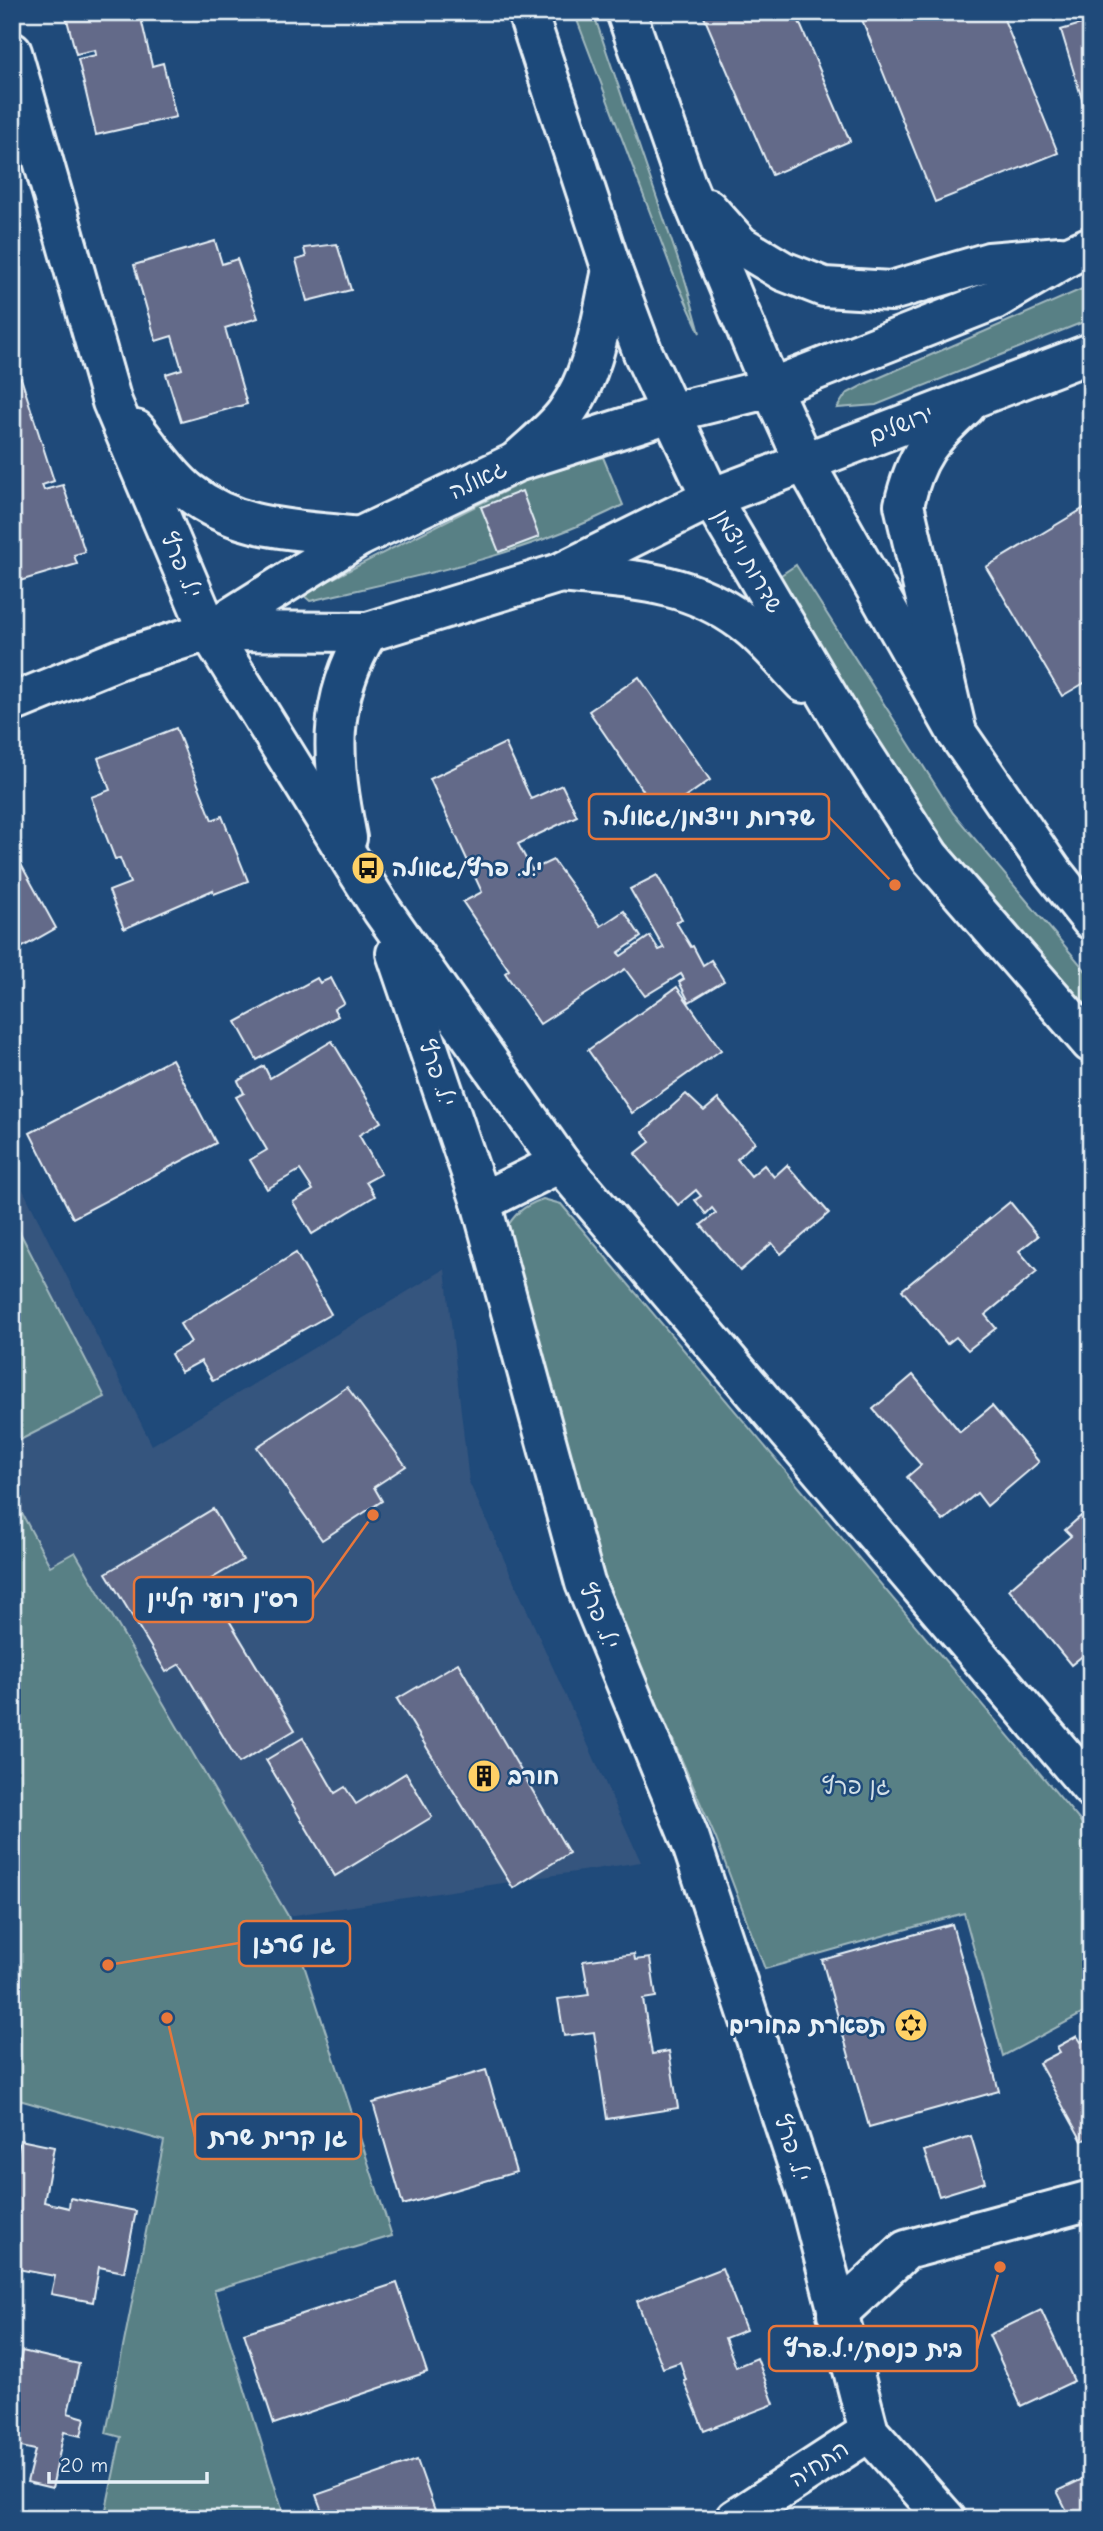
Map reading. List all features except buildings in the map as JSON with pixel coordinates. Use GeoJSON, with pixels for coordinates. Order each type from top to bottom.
{"type":"FeatureCollection","features":[{"type":"Feature","properties":{"kind":"street","name":"שדרות ויצמן"},"geometry":{"type":"LineString","coordinates":[[527,12],[612,270],[643,353],[711,498],[844,724],[930,857],[1091,1043]]}},
{"type":"Feature","properties":{"kind":"street"},"geometry":{"type":"LineString","coordinates":[[626,12],[686,184],[805,463],[957,733],[1052,872],[1091,920]]}},
{"type":"Feature","properties":{"kind":"street","name":"י.ל. פרץ"},"geometry":{"type":"LineString","coordinates":[[12,52],[112,402],[209,631],[353,864],[382,910],[560,1163],[1091,1788]]}},
{"type":"Feature","properties":{"kind":"street"},"geometry":{"type":"LineString","coordinates":[[686,184],[740,245],[783,271],[824,287],[891,291],[989,262],[1080,251]]}},
{"type":"Feature","properties":{"kind":"street"},"geometry":{"type":"LineString","coordinates":[[771,388],[994,300],[1080,251]]}},
{"type":"Feature","properties":{"kind":"street"},"geometry":{"type":"LineString","coordinates":[[516,462],[565,414],[581,386],[593,357],[612,270]]}},
{"type":"Feature","properties":{"kind":"street","name":"ירושלים"},"geometry":{"type":"LineString","coordinates":[[711,498],[1091,353]]}},
{"type":"Feature","properties":{"kind":"street","name":"גאולה"},"geometry":{"type":"LineString","coordinates":[[12,703],[120,659],[209,631],[359,537],[516,462],[670,413],[771,388]]}},
{"type":"Feature","properties":{"kind":"street"},"geometry":{"type":"LineString","coordinates":[[957,733],[904,505],[912,469],[937,432],[980,394]]}},
{"type":"Feature","properties":{"kind":"street","name":"י.ל. פרץ"},"geometry":{"type":"LineString","coordinates":[[112,402],[188,491],[229,517],[264,528],[359,537]]}},
{"type":"Feature","properties":{"kind":"street","name":"גאולה"},"geometry":{"type":"LineString","coordinates":[[209,631],[368,632],[560,573],[711,498]]}},
{"type":"Feature","properties":{"kind":"street"},"geometry":{"type":"LineString","coordinates":[[560,573],[650,582],[694,592],[745,623],[844,724]]}},
{"type":"Feature","properties":{"kind":"street","name":"י.ל. פרץ"},"geometry":{"type":"LineString","coordinates":[[353,864],[335,778],[334,732],[341,686],[351,659],[368,632]]}},
{"type":"Feature","properties":{"kind":"street","name":"י.ל. פרץ"},"geometry":{"type":"LineString","coordinates":[[382,910],[481,1202],[585,1583],[690,1839],[808,2196],[869,2432],[946,2519]]}},
{"type":"Feature","properties":{"kind":"street"},"geometry":{"type":"LineString","coordinates":[[481,1202],[560,1163]]}},
{"type":"Feature","properties":{"kind":"street"},"geometry":{"type":"LineString","coordinates":[[837,2314],[906,2250],[1091,2200]]}},
{"type":"Feature","properties":{"kind":"street","name":"התחיה"},"geometry":{"type":"LineString","coordinates":[[735,2519],[869,2432]]}},
{"type":"Feature","properties":{"kind":"shaded area"},"geometry":{"type":"Polygon","coordinates":[[[12,1168],[152,1445],[445,1269],[469,1482],[641,1862],[288,1916],[75,1552],[50,1567],[12,1495],[12,1168]]]}},
{"type":"Feature","properties":{"kind":"green space"},"geometry":{"type":"Polygon","coordinates":[[[574,12],[593,12],[686,283],[700,333],[673,273],[574,12]]]}},
{"type":"Feature","properties":{"kind":"green space"},"geometry":{"type":"Polygon","coordinates":[[[1091,285],[1091,319],[876,405],[837,408],[846,394],[867,383],[1091,285]]]}},
{"type":"Feature","properties":{"kind":"green space"},"geometry":{"type":"Polygon","coordinates":[[[603,457],[623,505],[585,523],[470,563],[310,601],[302,594],[531,478],[603,457]]]}},
{"type":"Feature","properties":{"kind":"green space"},"geometry":{"type":"Polygon","coordinates":[[[796,565],[953,813],[1091,977],[1091,1011],[918,811],[778,577],[796,565]]]}},
{"type":"Feature","properties":{"kind":"green space","name":"גן פרץ"},"geometry":{"type":"Polygon","coordinates":[[[543,1199],[561,1204],[1091,1834],[1091,2009],[1003,2056],[964,1913],[765,1969],[716,1839],[603,1579],[504,1232],[520,1211],[543,1199]]]}},
{"type":"Feature","properties":{"kind":"green space"},"geometry":{"type":"Polygon","coordinates":[[[12,1217],[105,1397],[12,1444],[12,1217]]]}},
{"type":"Feature","properties":{"kind":"green space"},"geometry":{"type":"Polygon","coordinates":[[[12,1495],[50,1566],[75,1552],[288,1916],[392,2236],[214,2290],[285,2519],[104,2519],[121,2437],[106,2433],[164,2141],[12,2098],[12,1495]]]}},
{"type":"Feature","properties":{"kind":"place","name":"י.ל. פרץ/גאולה"},"geometry":{"type":"Point","coordinates":[368,868]}},
{"type":"Feature","properties":{"kind":"place","name":"שדרות וייצמן/גאולה"},"geometry":{"type":"Point","coordinates":[895,885]}},
{"type":"Feature","properties":{"kind":"place","name":"רס\"ן רועי קליין"},"geometry":{"type":"Point","coordinates":[373,1515]}},
{"type":"Feature","properties":{"kind":"place","name":"חורב"},"geometry":{"type":"Point","coordinates":[484,1776]}},
{"type":"Feature","properties":{"kind":"place","name":"גן טרזן"},"geometry":{"type":"Point","coordinates":[108,1965]}},
{"type":"Feature","properties":{"kind":"place","name":"גן קרית שרת"},"geometry":{"type":"Point","coordinates":[167,2018]}},
{"type":"Feature","properties":{"kind":"place","name":"תפארת בחורים"},"geometry":{"type":"Point","coordinates":[911,2025]}},
{"type":"Feature","properties":{"kind":"place","name":"בית כנסת/י.ל.פרץ"},"geometry":{"type":"Point","coordinates":[1000,2267]}}]}
